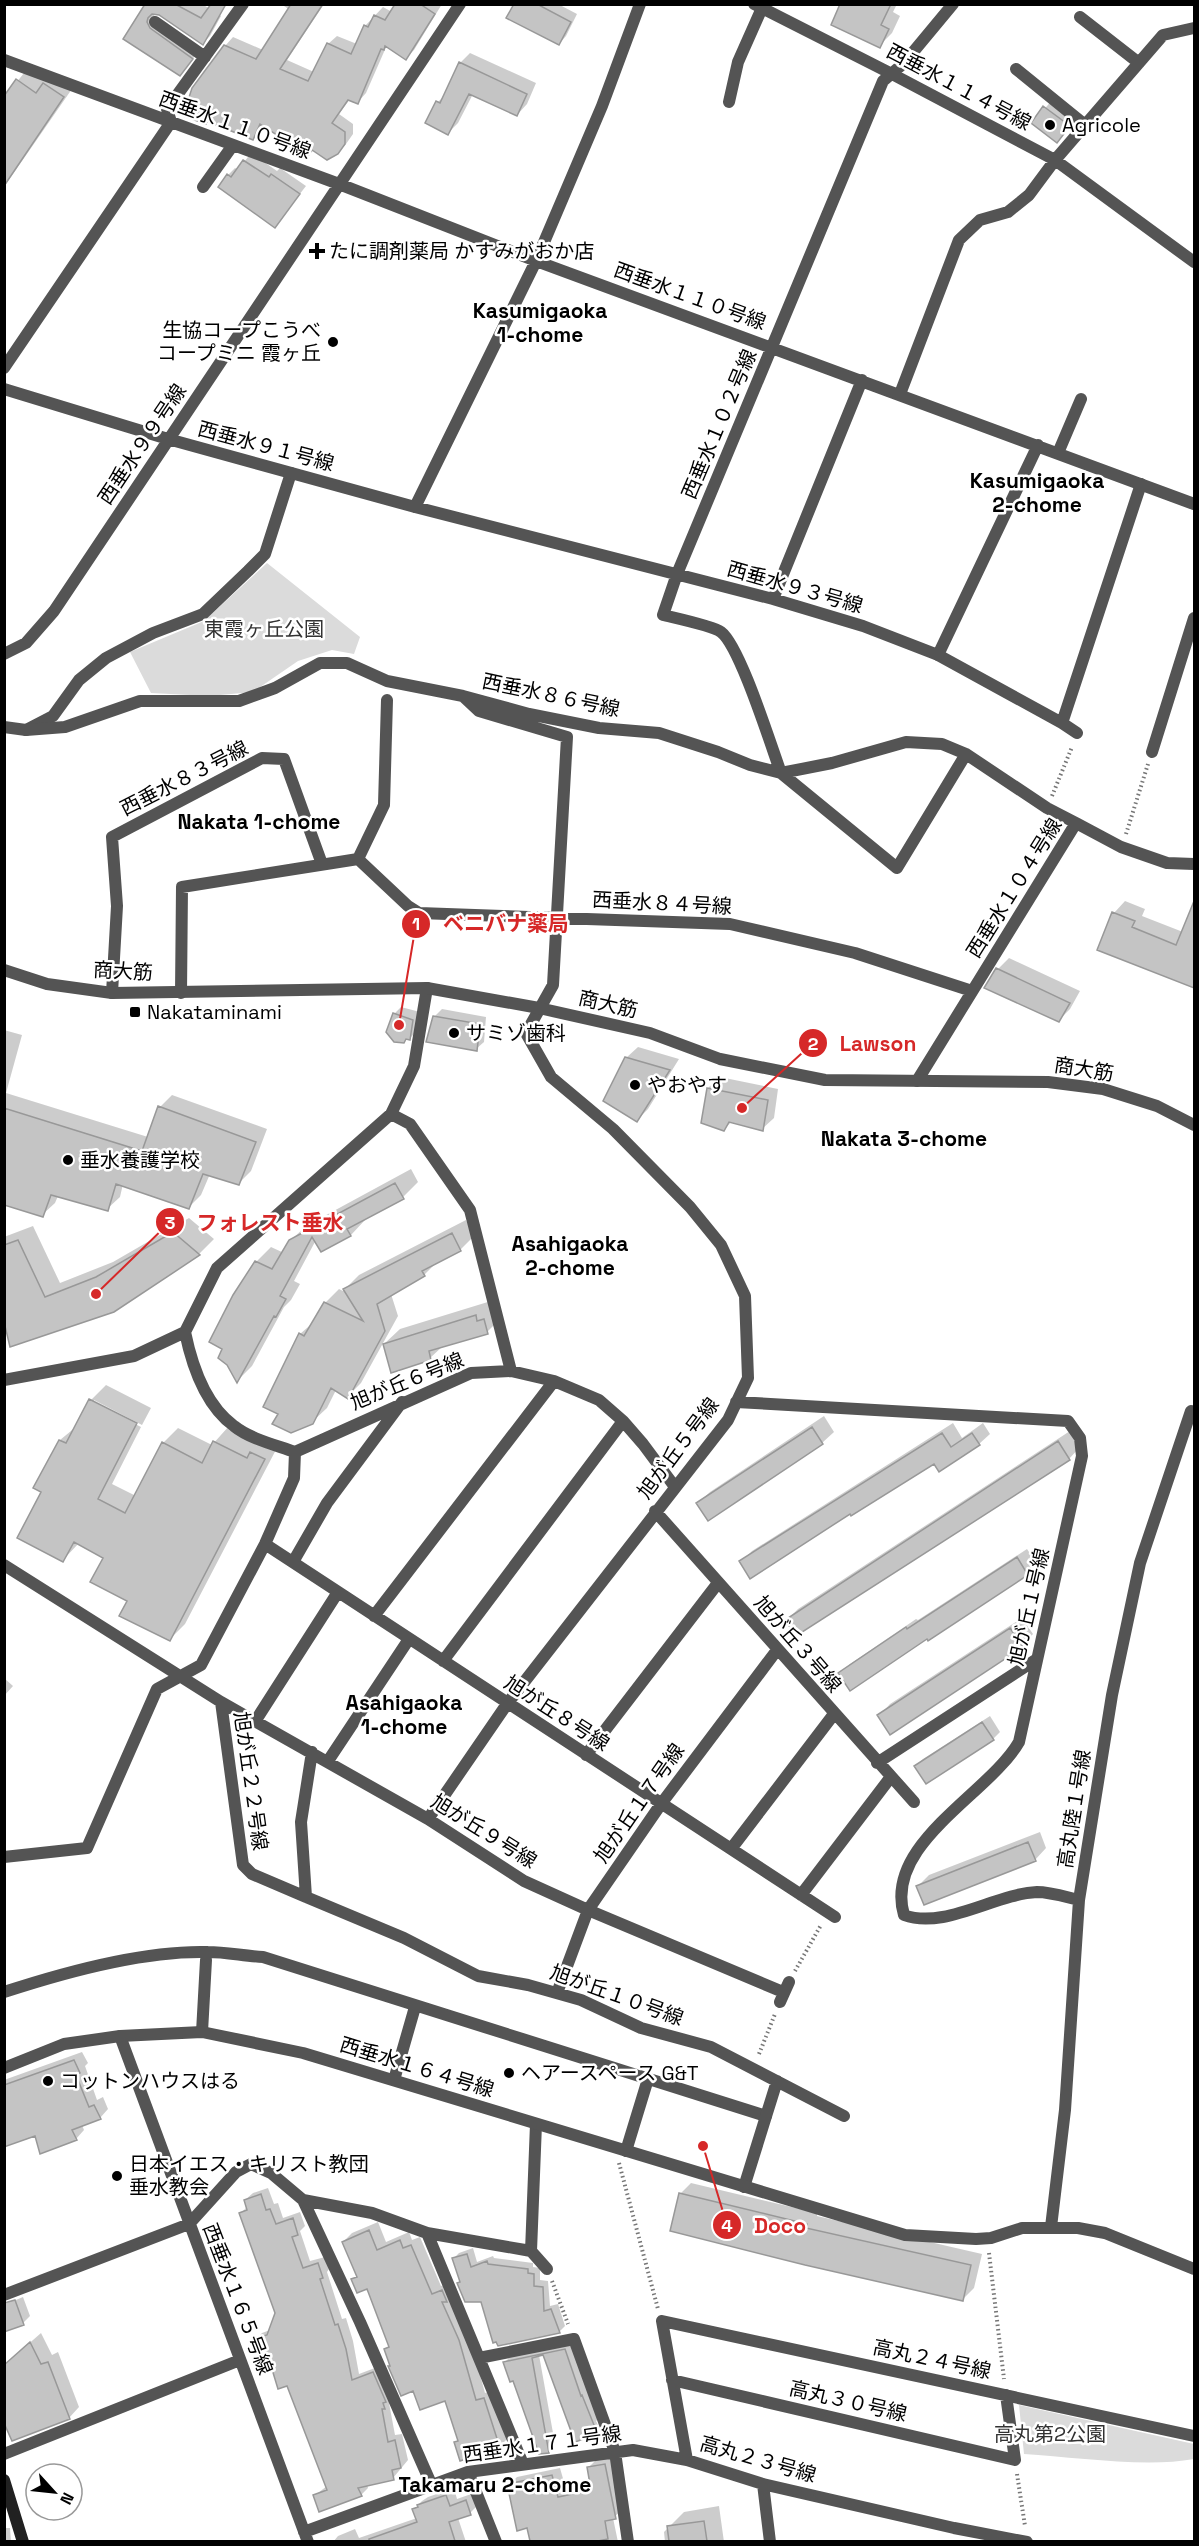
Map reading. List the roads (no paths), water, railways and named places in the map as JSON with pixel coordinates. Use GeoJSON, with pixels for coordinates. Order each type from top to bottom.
{"type":"FeatureCollection","features":[{"type":"Feature","properties":{"kind":"main road"},"geometry":{"type":"LineString","coordinates":[[4,2480],[23,2541]]}},
{"type":"Feature","properties":{"kind":"street"},"geometry":{"type":"LineString","coordinates":[[4,368],[171,122],[167,109],[243,4]]}},
{"type":"Feature","properties":{"kind":"street","name":"西垂水９９号線"},"geometry":{"type":"LineString","coordinates":[[4,654],[26,643],[54,611],[460,4]]}},
{"type":"Feature","properties":{"kind":"street"},"geometry":{"type":"LineString","coordinates":[[415,507],[536,261],[602,106],[640,4]]}},
{"type":"Feature","properties":{"kind":"street","name":"西垂水１０２号線"},"geometry":{"type":"LineString","coordinates":[[781,773],[756,702],[730,643],[720,631],[663,615],[677,574],[883,81],[904,63],[953,4]]}},
{"type":"Feature","properties":{"kind":"street"},"geometry":{"type":"LineString","coordinates":[[729,102],[738,62],[758,6]]}},
{"type":"Feature","properties":{"kind":"street","name":"西垂水１１４号線"},"geometry":{"type":"LineString","coordinates":[[758,6],[1055,160],[1194,262]]}},
{"type":"Feature","properties":{"kind":"street"},"geometry":{"type":"LineString","coordinates":[[1080,17],[1139,63]]}},
{"type":"Feature","properties":{"kind":"street"},"geometry":{"type":"LineString","coordinates":[[155,22],[205,57]]}},
{"type":"Feature","properties":{"kind":"street"},"geometry":{"type":"LineString","coordinates":[[900,394],[959,240],[980,220],[1008,212],[1029,195],[1055,160],[1163,35],[1194,28]]}},
{"type":"Feature","properties":{"kind":"street","name":"西垂水１１０号線"},"geometry":{"type":"LineString","coordinates":[[4,60],[339,184],[536,261],[1194,504]]}},
{"type":"Feature","properties":{"kind":"street"},"geometry":{"type":"LineString","coordinates":[[1016,69],[1085,125]]}},
{"type":"Feature","properties":{"kind":"street"},"geometry":{"type":"LineString","coordinates":[[203,187],[233,145]]}},
{"type":"Feature","properties":{"kind":"street"},"geometry":{"type":"LineString","coordinates":[[773,600],[862,380]]}},
{"type":"Feature","properties":{"kind":"street","name":"西垂水９１号線"},"geometry":{"type":"LineString","coordinates":[[4,389],[168,439],[415,507]]}},
{"type":"Feature","properties":{"kind":"street"},"geometry":{"type":"LineString","coordinates":[[1058,453],[1081,399]]}},
{"type":"Feature","properties":{"kind":"street"},"geometry":{"type":"LineString","coordinates":[[938,655],[1038,445]]}},
{"type":"Feature","properties":{"kind":"street"},"geometry":{"type":"LineString","coordinates":[[26,730],[53,716],[79,680],[106,658],[153,633],[202,614],[248,571],[265,554],[291,473]]}},
{"type":"Feature","properties":{"kind":"street"},"geometry":{"type":"LineString","coordinates":[[1062,723],[1141,484]]}},
{"type":"Feature","properties":{"kind":"street","name":"西垂水９３号線"},"geometry":{"type":"LineString","coordinates":[[415,507],[677,574],[863,626],[938,655],[1077,733]]}},
{"type":"Feature","properties":{"kind":"street"},"geometry":{"type":"LineString","coordinates":[[1152,752],[1194,618]]}},
{"type":"Feature","properties":{"kind":"street","name":"西垂水８６号線"},"geometry":{"type":"LineString","coordinates":[[4,727],[26,730],[65,727],[140,701],[239,701],[275,688],[320,663],[347,663],[387,681],[464,696],[598,728],[659,733],[750,765],[781,773],[832,763],[906,742],[942,744],[966,754],[1047,808],[1076,822]]}},
{"type":"Feature","properties":{"kind":"street"},"geometry":{"type":"LineString","coordinates":[[464,696],[479,711],[567,737],[553,985],[539,1008]]}},
{"type":"Feature","properties":{"kind":"street"},"geometry":{"type":"LineString","coordinates":[[181,993],[182,887],[358,859],[384,805],[387,700]]}},
{"type":"Feature","properties":{"kind":"street"},"geometry":{"type":"LineString","coordinates":[[781,773],[897,868],[966,754]]}},
{"type":"Feature","properties":{"kind":"street","name":"西垂水８３号線"},"geometry":{"type":"LineString","coordinates":[[112,993],[117,906],[112,837],[262,758],[284,759],[322,864]]}},
{"type":"Feature","properties":{"kind":"street","name":"西垂水１０４号線"},"geometry":{"type":"LineString","coordinates":[[917,1081],[1076,822],[1121,847],[1167,863],[1194,864]]}},
{"type":"Feature","properties":{"kind":"street","name":"西垂水８４号線"},"geometry":{"type":"LineString","coordinates":[[358,859],[408,906],[419,913],[730,924],[855,953],[972,991]]}},
{"type":"Feature","properties":{"kind":"street","name":"商大筋"},"geometry":{"type":"LineString","coordinates":[[4,970],[47,984],[112,993],[426,988],[539,1008],[650,1033],[720,1059],[825,1080],[1048,1082],[1103,1089],[1157,1106],[1194,1125]]}},
{"type":"Feature","properties":{"kind":"street"},"geometry":{"type":"LineString","coordinates":[[4,1380],[134,1356],[185,1332],[217,1268],[391,1114],[414,1066],[426,988]]}},
{"type":"Feature","properties":{"kind":"street","name":"旭が丘５号線"},"geometry":{"type":"LineString","coordinates":[[428,1819],[507,1704],[728,1420],[748,1378],[745,1296],[721,1245],[690,1207],[613,1129],[551,1077],[526,1033],[539,1008]]}},
{"type":"Feature","properties":{"kind":"street"},"geometry":{"type":"LineString","coordinates":[[391,1114],[410,1124],[470,1210],[511,1371]]}},
{"type":"Feature","properties":{"kind":"street"},"geometry":{"type":"LineString","coordinates":[[4,1857],[87,1848],[157,1689],[201,1665],[265,1544],[294,1478],[295,1452],[235,1427],[215,1407],[198,1377],[185,1332]]}},
{"type":"Feature","properties":{"kind":"street","name":"旭が丘６号線"},"geometry":{"type":"LineString","coordinates":[[295,1452],[471,1373],[511,1371],[554,1381],[599,1400],[623,1421],[675,1487]]}},
{"type":"Feature","properties":{"kind":"street"},"geometry":{"type":"LineString","coordinates":[[374,1616],[554,1381]]}},
{"type":"Feature","properties":{"kind":"street"},"geometry":{"type":"LineString","coordinates":[[293,1562],[327,1503],[402,1402]]}},
{"type":"Feature","properties":{"kind":"street","name":"旭が丘１号線"},"geometry":{"type":"LineString","coordinates":[[736,1402],[1068,1421],[1080,1438],[1082,1456],[1019,1742],[1010,1758],[937,1827],[922,1845],[910,1865],[902,1888],[901,1904],[904,1915],[929,1918],[948,1916],[1000,1899],[1038,1892],[1079,1900]]}},
{"type":"Feature","properties":{"kind":"street","name":"高丸陸１号線"},"geometry":{"type":"LineString","coordinates":[[1051,2227],[1065,2110],[1079,1900],[1112,1695],[1140,1563],[1191,1411],[1194,1412]]}},
{"type":"Feature","properties":{"kind":"street"},"geometry":{"type":"LineString","coordinates":[[443,1661],[623,1421]]}},
{"type":"Feature","properties":{"kind":"street","name":"旭が丘３号線"},"geometry":{"type":"LineString","coordinates":[[655,1511],[890,1778],[914,1802]]}},
{"type":"Feature","properties":{"kind":"street","name":"旭が丘８号線"},"geometry":{"type":"LineString","coordinates":[[265,1544],[831,1915]]}},
{"type":"Feature","properties":{"kind":"street","name":"旭が丘９号線"},"geometry":{"type":"LineString","coordinates":[[4,1565],[178,1676],[428,1819],[524,1881],[784,1992]]}},
{"type":"Feature","properties":{"kind":"street"},"geometry":{"type":"LineString","coordinates":[[586,1755],[718,1582]]}},
{"type":"Feature","properties":{"kind":"street"},"geometry":{"type":"LineString","coordinates":[[256,1720],[338,1592]]}},
{"type":"Feature","properties":{"kind":"street"},"geometry":{"type":"LineString","coordinates":[[328,1761],[409,1639]]}},
{"type":"Feature","properties":{"kind":"street","name":"旭が丘１７号線"},"geometry":{"type":"LineString","coordinates":[[557,1993],[588,1910],[661,1804],[777,1650]]}},
{"type":"Feature","properties":{"kind":"street"},"geometry":{"type":"LineString","coordinates":[[877,1763],[1037,1659]]}},
{"type":"Feature","properties":{"kind":"street","name":"旭が丘２２号線"},"geometry":{"type":"LineString","coordinates":[[221,1702],[243,1865],[252,1874],[306,1897]]}},
{"type":"Feature","properties":{"kind":"street"},"geometry":{"type":"LineString","coordinates":[[730,1849],[834,1714]]}},
{"type":"Feature","properties":{"kind":"street"},"geometry":{"type":"LineString","coordinates":[[306,1897],[301,1822],[312,1752]]}},
{"type":"Feature","properties":{"kind":"street"},"geometry":{"type":"LineString","coordinates":[[801,1895],[890,1778]]}},
{"type":"Feature","properties":{"kind":"street","name":"旭が丘１０号線"},"geometry":{"type":"LineString","coordinates":[[306,1897],[404,1938],[478,1976],[528,1984],[581,2000],[641,2028],[711,2047],[844,2116]]}},
{"type":"Feature","properties":{"kind":"street"},"geometry":{"type":"LineString","coordinates":[[4,1992],[45,1979],[152,1955],[207,1952],[263,1957],[415,2007],[766,2116]]}},
{"type":"Feature","properties":{"kind":"street"},"geometry":{"type":"LineString","coordinates":[[202,2032],[206,1960]]}},
{"type":"Feature","properties":{"kind":"street"},"geometry":{"type":"LineString","coordinates":[[394,2080],[415,2007]]}},
{"type":"Feature","properties":{"kind":"street","name":"西垂水１６４号線"},"geometry":{"type":"LineString","coordinates":[[4,2068],[64,2044],[120,2036],[202,2032],[303,2053],[905,2235],[987,2238],[1022,2228],[1078,2228],[1105,2234],[1194,2269]]}},
{"type":"Feature","properties":{"kind":"street","name":"西垂水１６５号線"},"geometry":{"type":"LineString","coordinates":[[120,2036],[306,2537]]}},
{"type":"Feature","properties":{"kind":"street"},"geometry":{"type":"LineString","coordinates":[[620,2149],[648,2079]]}},
{"type":"Feature","properties":{"kind":"street"},"geometry":{"type":"LineString","coordinates":[[744,2187],[777,2081]]}},
{"type":"Feature","properties":{"kind":"street"},"geometry":{"type":"LineString","coordinates":[[531,2251],[536,2124]]}},
{"type":"Feature","properties":{"kind":"street"},"geometry":{"type":"LineString","coordinates":[[4,2295],[189,2224],[236,2172],[251,2164],[271,2173],[303,2200],[432,2486]]}},
{"type":"Feature","properties":{"kind":"street"},"geometry":{"type":"LineString","coordinates":[[303,2200],[372,2213],[427,2233],[531,2251],[547,2269]]}},
{"type":"Feature","properties":{"kind":"street"},"geometry":{"type":"LineString","coordinates":[[427,2233],[523,2464]]}},
{"type":"Feature","properties":{"kind":"street","name":"高丸２３号線"},"geometry":{"type":"LineString","coordinates":[[662,2321],[687,2460],[763,2484],[954,2528],[1026,2536]]}},
{"type":"Feature","properties":{"kind":"street","name":"高丸２４号線"},"geometry":{"type":"LineString","coordinates":[[662,2321],[1194,2436]]}},
{"type":"Feature","properties":{"kind":"street"},"geometry":{"type":"LineString","coordinates":[[479,2358],[574,2339],[615,2452],[628,2541]]}},
{"type":"Feature","properties":{"kind":"street"},"geometry":{"type":"LineString","coordinates":[[4,2454],[240,2360]]}},
{"type":"Feature","properties":{"kind":"street","name":"高丸３０号線"},"geometry":{"type":"LineString","coordinates":[[672,2380],[1015,2460],[1005,2395]]}},
{"type":"Feature","properties":{"kind":"street","name":"西垂水１７１号線"},"geometry":{"type":"LineString","coordinates":[[306,2537],[468,2472],[633,2451],[687,2460]]}},
{"type":"Feature","properties":{"kind":"street"},"geometry":{"type":"LineString","coordinates":[[468,2472],[496,2541]]}},
{"type":"Feature","properties":{"kind":"street"},"geometry":{"type":"LineString","coordinates":[[763,2484],[770,2541]]}},
{"type":"Feature","properties":{"kind":"place","name":"Agricole"},"geometry":{"type":"Point","coordinates":[1050,125]}},
{"type":"Feature","properties":{"kind":"place","name":"たに調剤薬局 かすみがおか店"},"geometry":{"type":"Point","coordinates":[317,251]}},
{"type":"Feature","properties":{"kind":"place","name":"生協コープこうべ コープミニ 霞ヶ丘"},"geometry":{"type":"Point","coordinates":[333,342]}},
{"type":"Feature","properties":{"kind":"place","name":"Nakataminami"},"geometry":{"type":"Point","coordinates":[135,1012]}},
{"type":"Feature","properties":{"kind":"place","name":"ベニバナ薬局"},"geometry":{"type":"Point","coordinates":[399,1025]}},
{"type":"Feature","properties":{"kind":"place","name":"サミゾ歯科"},"geometry":{"type":"Point","coordinates":[454,1033]}},
{"type":"Feature","properties":{"kind":"place","name":"やおやす"},"geometry":{"type":"Point","coordinates":[635,1085]}},
{"type":"Feature","properties":{"kind":"place","name":"Lawson"},"geometry":{"type":"Point","coordinates":[742,1108]}},
{"type":"Feature","properties":{"kind":"place","name":"垂水養護学校"},"geometry":{"type":"Point","coordinates":[68,1160]}},
{"type":"Feature","properties":{"kind":"place","name":"フォレスト垂水"},"geometry":{"type":"Point","coordinates":[96,1294]}},
{"type":"Feature","properties":{"kind":"place","name":"ヘアースペース G&T"},"geometry":{"type":"Point","coordinates":[509,2073]}},
{"type":"Feature","properties":{"kind":"place","name":"コットンハウスはる"},"geometry":{"type":"Point","coordinates":[48,2081]}},
{"type":"Feature","properties":{"kind":"place","name":"Doco"},"geometry":{"type":"Point","coordinates":[703,2146]}},
{"type":"Feature","properties":{"kind":"place","name":"日本イエス・キリスト教団 垂水教会"},"geometry":{"type":"Point","coordinates":[117,2176]}},
{"type":"Feature","properties":{"kind":"district","name":"Kasumigaoka 1-chome"},"geometry":{"type":"Point","coordinates":[540,322]}},
{"type":"Feature","properties":{"kind":"district","name":"Kasumigaoka 2-chome"},"geometry":{"type":"Point","coordinates":[1037,492]}},
{"type":"Feature","properties":{"kind":"district","name":"Nakata 1-chome"},"geometry":{"type":"Point","coordinates":[259,821]}},
{"type":"Feature","properties":{"kind":"district","name":"Nakata 3-chome"},"geometry":{"type":"Point","coordinates":[904,1138]}},
{"type":"Feature","properties":{"kind":"district","name":"Asahigaoka 2-chome"},"geometry":{"type":"Point","coordinates":[570,1255]}},
{"type":"Feature","properties":{"kind":"district","name":"Asahigaoka 1-chome"},"geometry":{"type":"Point","coordinates":[404,1714]}},
{"type":"Feature","properties":{"kind":"district","name":"Takamaru 2-chome"},"geometry":{"type":"Point","coordinates":[495,2484]}},
{"type":"Feature","properties":{"kind":"park label","name":"東霞ヶ丘公園"},"geometry":{"type":"Point","coordinates":[264,629]}},
{"type":"Feature","properties":{"kind":"park label","name":"高丸第2公園"},"geometry":{"type":"Point","coordinates":[1050,2434]}}]}
